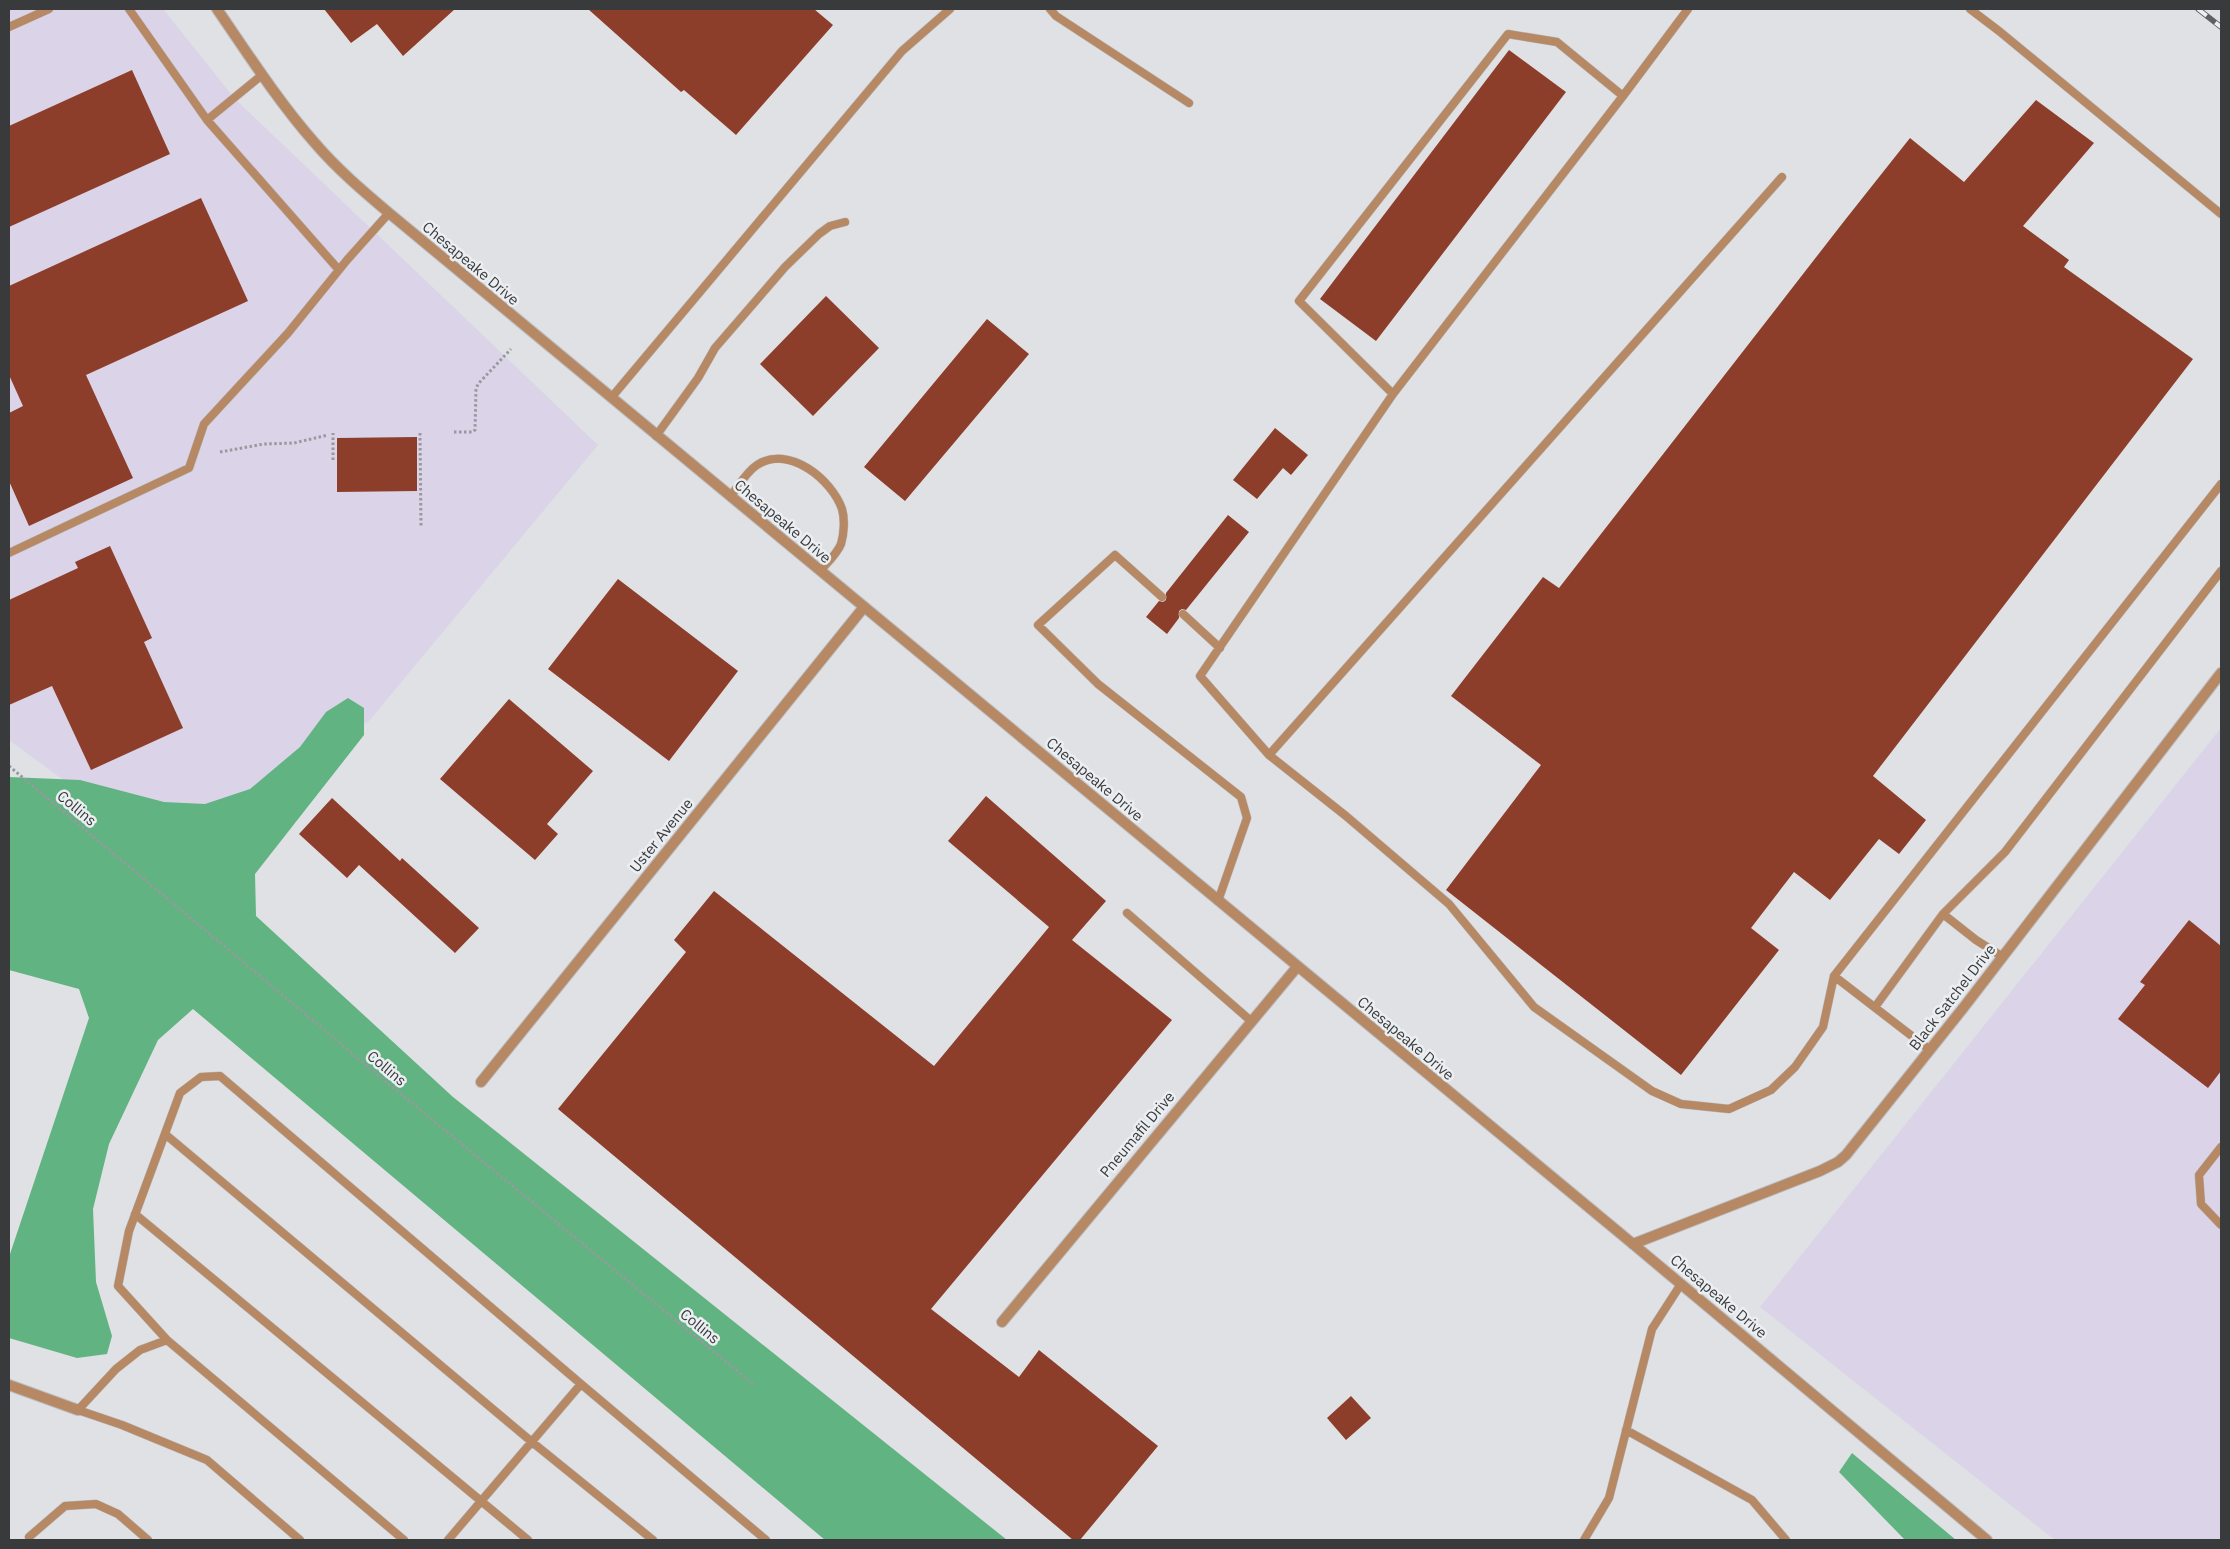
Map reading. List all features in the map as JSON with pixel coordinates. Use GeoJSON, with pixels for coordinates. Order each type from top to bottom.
{"type":"FeatureCollection","features":[{"type":"Feature","properties":{"kind":"street","name":"Chesapeake Drive"},"geometry":{"type":"LineString","coordinates":[[218,9],[262,75],[315,143],[334,164],[390,213],[656,436],[1633,1244],[1987,1540]]}},
{"type":"Feature","properties":{"kind":"street","name":"Uster Avenue"},"geometry":{"type":"LineString","coordinates":[[481,1082],[864,608]]}},
{"type":"Feature","properties":{"kind":"street","name":"Black Satchel Drive"},"geometry":{"type":"LineString","coordinates":[[1633,1244],[1820,1171],[1838,1162],[1846,1155],[2003,957],[2221,674]]}},
{"type":"Feature","properties":{"kind":"street","name":"Pneumafil Drive"},"geometry":{"type":"LineString","coordinates":[[1002,1322],[1297,967]]}},
{"type":"Feature","properties":{"kind":"street"},"geometry":{"type":"LineString","coordinates":[[9,1385],[78,1410]]}},
{"type":"Feature","properties":{"kind":"lane"},"geometry":{"type":"LineString","coordinates":[[9,27],[49,9]]}},
{"type":"Feature","properties":{"kind":"lane"},"geometry":{"type":"LineString","coordinates":[[129,9],[207,120],[339,270]]}},
{"type":"Feature","properties":{"kind":"lane"},"geometry":{"type":"LineString","coordinates":[[611,398],[902,51],[950,9]]}},
{"type":"Feature","properties":{"kind":"lane"},"geometry":{"type":"LineString","coordinates":[[1050,9],[1056,16],[1189,103]]}},
{"type":"Feature","properties":{"kind":"lane"},"geometry":{"type":"LineString","coordinates":[[1688,9],[1393,394],[1200,676],[1269,755],[1346,816],[1449,904],[1534,1007],[1652,1091],[1681,1104],[1729,1109],[1771,1090],[1794,1067],[1823,1027],[1834,976],[2221,484]]}},
{"type":"Feature","properties":{"kind":"lane"},"geometry":{"type":"LineString","coordinates":[[1970,9],[1999,30],[2221,214]]}},
{"type":"Feature","properties":{"kind":"lane"},"geometry":{"type":"LineString","coordinates":[[1393,394],[1299,300],[1508,34],[1557,42],[1623,96]]}},
{"type":"Feature","properties":{"kind":"lane"},"geometry":{"type":"LineString","coordinates":[[207,120],[262,75]]}},
{"type":"Feature","properties":{"kind":"lane"},"geometry":{"type":"LineString","coordinates":[[1269,755],[1782,177]]}},
{"type":"Feature","properties":{"kind":"lane"},"geometry":{"type":"LineString","coordinates":[[9,553],[189,468],[204,424],[288,332],[339,270],[390,213]]}},
{"type":"Feature","properties":{"kind":"lane"},"geometry":{"type":"LineString","coordinates":[[656,436],[698,378],[715,348],[785,267],[819,234],[830,226],[845,222]]}},
{"type":"Feature","properties":{"kind":"lane"},"geometry":{"type":"LineString","coordinates":[[730,497],[757,465],[768,460],[784,458],[793,460],[824,481],[836,496],[842,511],[844,529],[840,544],[820,571]]}},
{"type":"Feature","properties":{"kind":"lane"},"geometry":{"type":"LineString","coordinates":[[1162,597],[1114,555],[1038,625],[1098,684],[1241,797],[1247,818],[1218,901]]}},
{"type":"Feature","properties":{"kind":"lane"},"geometry":{"type":"LineString","coordinates":[[1875,1008],[1943,914],[2004,852],[2221,571]]}},
{"type":"Feature","properties":{"kind":"lane"},"geometry":{"type":"LineString","coordinates":[[1183,614],[1220,648]]}},
{"type":"Feature","properties":{"kind":"lane"},"geometry":{"type":"LineString","coordinates":[[1127,913],[1251,1021]]}},
{"type":"Feature","properties":{"kind":"lane"},"geometry":{"type":"LineString","coordinates":[[1943,914],[1976,940],[2003,957]]}},
{"type":"Feature","properties":{"kind":"lane"},"geometry":{"type":"LineString","coordinates":[[1834,976],[1930,1050]]}},
{"type":"Feature","properties":{"kind":"lane"},"geometry":{"type":"LineString","coordinates":[[404,1540],[167,1340],[118,1286],[129,1231],[180,1092],[202,1077],[220,1076],[766,1540]]}},
{"type":"Feature","properties":{"kind":"lane"},"geometry":{"type":"LineString","coordinates":[[165,1134],[532,1442],[653,1540]]}},
{"type":"Feature","properties":{"kind":"lane"},"geometry":{"type":"LineString","coordinates":[[2221,1146],[2199,1175],[2201,1204],[2221,1226]]}},
{"type":"Feature","properties":{"kind":"lane"},"geometry":{"type":"LineString","coordinates":[[135,1214],[528,1540]]}},
{"type":"Feature","properties":{"kind":"lane"},"geometry":{"type":"LineString","coordinates":[[1584,1540],[1609,1498],[1652,1329],[1681,1284]]}},
{"type":"Feature","properties":{"kind":"lane"},"geometry":{"type":"LineString","coordinates":[[167,1340],[140,1350],[122,1364],[78,1410],[122,1425],[207,1460],[300,1540]]}},
{"type":"Feature","properties":{"kind":"lane"},"geometry":{"type":"LineString","coordinates":[[448,1540],[582,1384]]}},
{"type":"Feature","properties":{"kind":"lane"},"geometry":{"type":"LineString","coordinates":[[1626,1430],[1752,1500],[1786,1540]]}},
{"type":"Feature","properties":{"kind":"lane"},"geometry":{"type":"LineString","coordinates":[[30,1539],[65,1506],[96,1504],[118,1514],[148,1540]]}},
{"type":"Feature","properties":{"kind":"path"},"geometry":{"type":"LineString","coordinates":[[454,432],[472,432],[475,430],[476,389],[478,384],[511,349]]}},
{"type":"Feature","properties":{"kind":"path"},"geometry":{"type":"LineString","coordinates":[[333,460],[334,433]]}},
{"type":"Feature","properties":{"kind":"path"},"geometry":{"type":"LineString","coordinates":[[420,433],[421,527]]}},
{"type":"Feature","properties":{"kind":"path"},"geometry":{"type":"LineString","coordinates":[[220,452],[264,444],[294,443],[328,434]]}},
{"type":"Feature","properties":{"kind":"path","name":"Collins"},"geometry":{"type":"LineString","coordinates":[[9,766],[379,1076],[753,1384]]}},
{"type":"Feature","properties":{"kind":"shaded area"},"geometry":{"type":"Polygon","coordinates":[[[9,9],[163,9],[235,99],[598,445],[369,721],[211,817],[77,790],[9,740],[9,9]]]}},
{"type":"Feature","properties":{"kind":"shaded area"},"geometry":{"type":"Polygon","coordinates":[[[2221,728],[2221,1540],[2055,1540],[1760,1307],[2221,728]]]}},
{"type":"Feature","properties":{"kind":"green space"},"geometry":{"type":"Polygon","coordinates":[[[348,698],[364,708],[364,735],[255,874],[256,916],[453,1097],[1007,1540],[825,1540],[193,1009],[158,1040],[109,1144],[93,1209],[96,1282],[112,1336],[107,1354],[77,1358],[9,1338],[9,1257],[89,1018],[79,989],[9,970],[9,777],[80,780],[164,802],[205,804],[250,789],[300,747],[326,712],[348,698]]]}},
{"type":"Feature","properties":{"kind":"green space"},"geometry":{"type":"Polygon","coordinates":[[[1852,1453],[1956,1540],[1905,1540],[1839,1472],[1852,1453]]]}},
{"type":"Feature","properties":{"kind":"building"},"geometry":{"type":"Polygon","coordinates":[[[324,9],[455,9],[403,56],[377,24],[351,43],[324,9]]]}},
{"type":"Feature","properties":{"kind":"building"},"geometry":{"type":"Polygon","coordinates":[[[588,9],[814,9],[833,25],[736,135],[684,90],[681,92],[588,9]]]}},
{"type":"Feature","properties":{"kind":"building"},"geometry":{"type":"Polygon","coordinates":[[[1509,50],[1566,92],[1376,341],[1320,299],[1509,50]]]}},
{"type":"Feature","properties":{"kind":"building"},"geometry":{"type":"Polygon","coordinates":[[[132,70],[170,154],[9,227],[9,126],[132,70]]]}},
{"type":"Feature","properties":{"kind":"building"},"geometry":{"type":"Polygon","coordinates":[[[2036,100],[2094,143],[2023,226],[2069,260],[2064,267],[2193,359],[1873,776],[1926,820],[1899,854],[1879,839],[1830,900],[1794,872],[1751,928],[1779,950],[1681,1075],[1446,890],[1541,765],[1451,696],[1543,577],[1559,588],[1910,138],[1964,182],[2036,100]]]}},
{"type":"Feature","properties":{"kind":"building"},"geometry":{"type":"Polygon","coordinates":[[[201,198],[248,301],[86,375],[133,478],[29,526],[9,481],[9,413],[23,406],[9,375],[9,286],[201,198]]]}},
{"type":"Feature","properties":{"kind":"building"},"geometry":{"type":"Polygon","coordinates":[[[826,296],[879,348],[813,416],[760,364],[826,296]]]}},
{"type":"Feature","properties":{"kind":"building"},"geometry":{"type":"Polygon","coordinates":[[[987,319],[1029,354],[905,501],[864,467],[987,319]]]}},
{"type":"Feature","properties":{"kind":"building"},"geometry":{"type":"Polygon","coordinates":[[[1275,428],[1308,455],[1291,475],[1283,468],[1257,499],[1233,480],[1275,428]]]}},
{"type":"Feature","properties":{"kind":"building"},"geometry":{"type":"Polygon","coordinates":[[[417,437],[417,491],[337,492],[337,438],[417,437]]]}},
{"type":"Feature","properties":{"kind":"building"},"geometry":{"type":"Polygon","coordinates":[[[1228,515],[1249,532],[1186,610],[1182,609],[1179,611],[1179,618],[1167,634],[1146,617],[1159,601],[1163,602],[1166,600],[1166,593],[1228,515]]]}},
{"type":"Feature","properties":{"kind":"building"},"geometry":{"type":"Polygon","coordinates":[[[110,546],[152,638],[144,642],[183,728],[91,770],[52,686],[9,705],[9,600],[78,568],[75,562],[110,546]]]}},
{"type":"Feature","properties":{"kind":"building"},"geometry":{"type":"Polygon","coordinates":[[[618,579],[738,671],[669,761],[548,669],[618,579]]]}},
{"type":"Feature","properties":{"kind":"building"},"geometry":{"type":"Polygon","coordinates":[[[509,699],[593,771],[547,824],[558,834],[535,860],[440,779],[509,699]]]}},
{"type":"Feature","properties":{"kind":"building"},"geometry":{"type":"Polygon","coordinates":[[[986,796],[1106,901],[1072,940],[1172,1020],[931,1309],[1019,1377],[1039,1350],[1158,1446],[1080,1540],[1073,1540],[558,1109],[686,952],[674,940],[714,891],[934,1066],[1049,927],[948,841],[986,796]]]}},
{"type":"Feature","properties":{"kind":"building"},"geometry":{"type":"Polygon","coordinates":[[[332,798],[400,861],[402,858],[479,928],[455,953],[359,865],[347,878],[299,834],[332,798]]]}},
{"type":"Feature","properties":{"kind":"building"},"geometry":{"type":"Polygon","coordinates":[[[2189,920],[2221,946],[2221,1071],[2208,1088],[2118,1019],[2145,985],[2140,982],[2189,920]]]}},
{"type":"Feature","properties":{"kind":"building"},"geometry":{"type":"Polygon","coordinates":[[[1351,1396],[1371,1418],[1346,1440],[1327,1418],[1351,1396]]]}},
{"type":"Feature","properties":{"kind":"railway"},"geometry":{"type":"LineString","coordinates":[[2198,9],[2221,27]]}}]}
